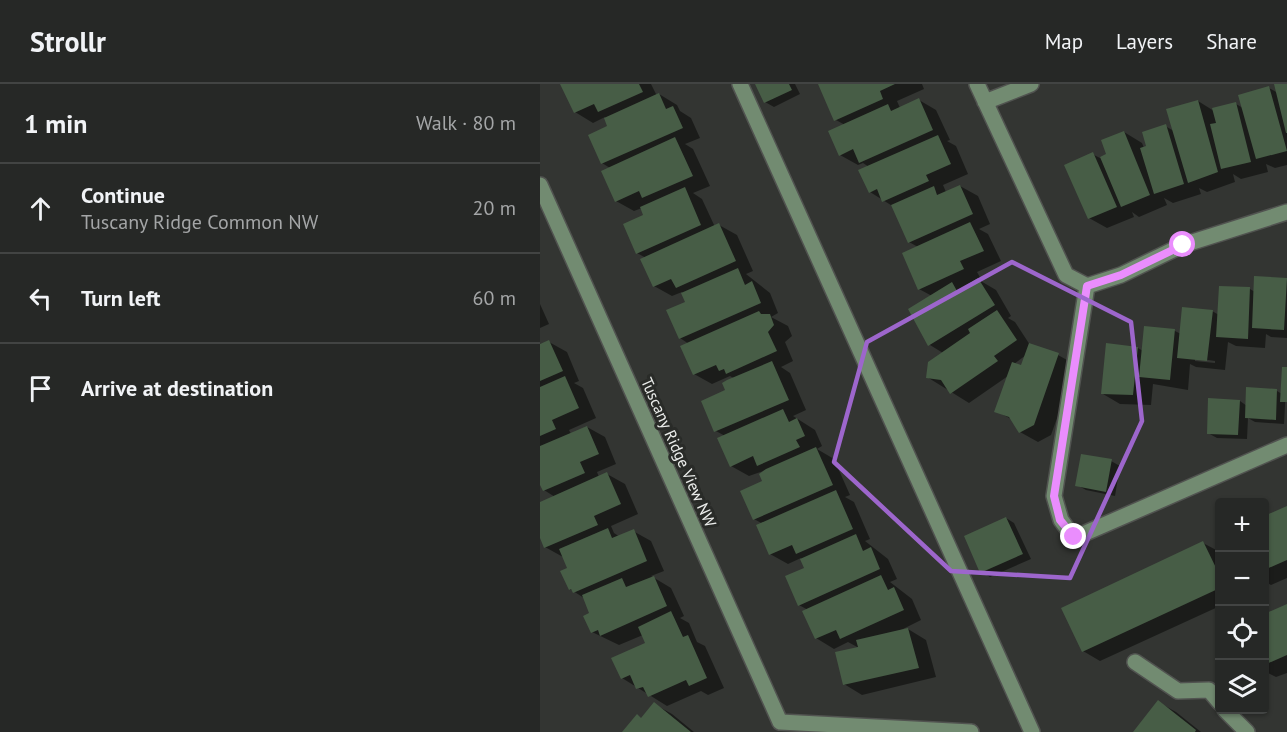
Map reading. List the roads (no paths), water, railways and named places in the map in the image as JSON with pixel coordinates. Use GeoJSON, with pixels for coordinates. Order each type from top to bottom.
{"type":"FeatureCollection","features":[{"type":"Feature","properties":{"kind":"street"},"geometry":{"type":"LineString","coordinates":[[740,84],[1032,732]]}},
{"type":"Feature","properties":{"kind":"street"},"geometry":{"type":"LineString","coordinates":[[977,84],[1066,275],[1087,286],[1121,275],[1183,245],[1287,212]]}},
{"type":"Feature","properties":{"kind":"street"},"geometry":{"type":"LineString","coordinates":[[985,102],[1031,84]]}},
{"type":"Feature","properties":{"kind":"street","name":"Tuscany Ridge View NW"},"geometry":{"type":"LineString","coordinates":[[540,184],[776,727]]}},
{"type":"Feature","properties":{"kind":"street"},"geometry":{"type":"LineString","coordinates":[[1087,286],[1054,496],[1060,520],[1074,537],[1287,446]]}},
{"type":"Feature","properties":{"kind":"street"},"geometry":{"type":"LineString","coordinates":[[1135,662],[1178,691],[1209,690],[1215,697]]}},
{"type":"Feature","properties":{"kind":"street"},"geometry":{"type":"LineString","coordinates":[[1229,714],[1247,732]]}},
{"type":"Feature","properties":{"kind":"street"},"geometry":{"type":"LineString","coordinates":[[776,727],[971,732]]}}]}
